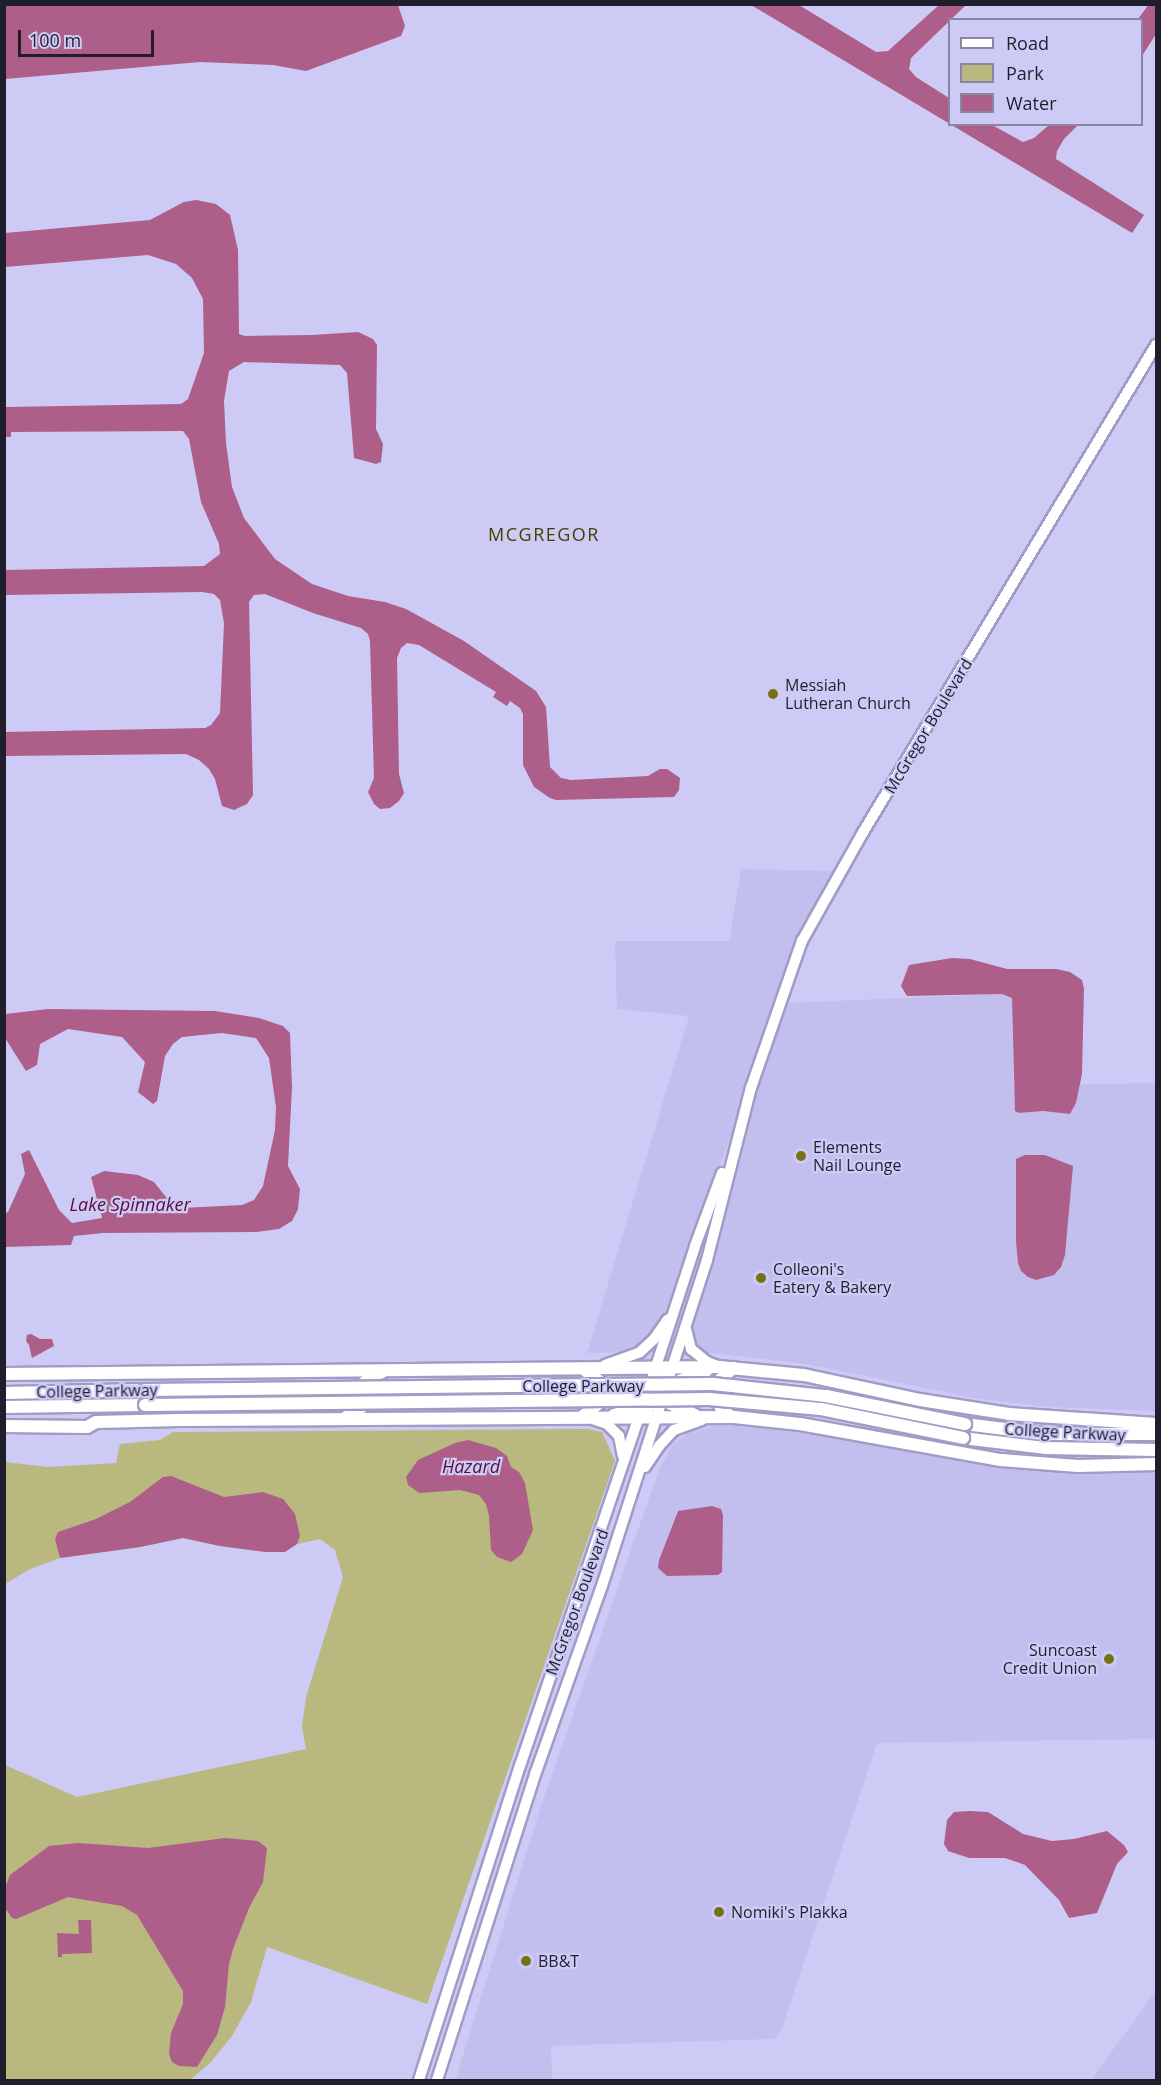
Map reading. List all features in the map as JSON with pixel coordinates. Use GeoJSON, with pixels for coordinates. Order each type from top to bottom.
{"type":"FeatureCollection","features":[{"type":"Feature","properties":{"kind":"main road","name":"McGregor Boulevard"},"geometry":{"type":"LineString","coordinates":[[673,1367],[706,1260],[741,1125],[788,976],[816,916],[1156,345]]}},
{"type":"Feature","properties":{"kind":"main road","name":"McGregor Boulevard"},"geometry":{"type":"LineString","coordinates":[[657,1367],[701,1228],[741,1125]]}},
{"type":"Feature","properties":{"kind":"main road"},"geometry":{"type":"LineString","coordinates":[[584,1369],[621,1361],[640,1352],[658,1334],[677,1304]]}},
{"type":"Feature","properties":{"kind":"main road"},"geometry":{"type":"LineString","coordinates":[[686,1326],[692,1349],[706,1362],[719,1366],[804,1375],[931,1402],[1009,1414],[1156,1424]]}},
{"type":"Feature","properties":{"kind":"main road"},"geometry":{"type":"LineString","coordinates":[[4,1374],[719,1366]]}},
{"type":"Feature","properties":{"kind":"main road"},"geometry":{"type":"LineString","coordinates":[[604,1417],[625,1412],[656,1392],[719,1366]]}},
{"type":"Feature","properties":{"kind":"main road"},"geometry":{"type":"LineString","coordinates":[[610,1367],[635,1375],[679,1408],[704,1417]]}},
{"type":"Feature","properties":{"kind":"main road"},"geometry":{"type":"LineString","coordinates":[[656,1419],[657,1367]]}},
{"type":"Feature","properties":{"kind":"main road"},"geometry":{"type":"LineString","coordinates":[[638,1419],[673,1367]]}},
{"type":"Feature","properties":{"kind":"main road"},"geometry":{"type":"LineString","coordinates":[[725,1417],[716,1396],[720,1380],[733,1368]]}},
{"type":"Feature","properties":{"kind":"main road"},"geometry":{"type":"LineString","coordinates":[[584,1369],[600,1382],[602,1392],[600,1402],[584,1416]]}},
{"type":"Feature","properties":{"kind":"main road"},"geometry":{"type":"LineString","coordinates":[[344,1371],[363,1384]]}},
{"type":"Feature","properties":{"kind":"main road"},"geometry":{"type":"LineString","coordinates":[[363,1406],[363,1384],[373,1375],[385,1371]]}},
{"type":"Feature","properties":{"kind":"main road","name":"College Parkway"},"geometry":{"type":"LineString","coordinates":[[4,1393],[713,1384],[826,1396],[965,1424],[1044,1434],[1156,1434]]}},
{"type":"Feature","properties":{"kind":"main road","name":"College Parkway"},"geometry":{"type":"LineString","coordinates":[[4,1407],[709,1399],[821,1409],[963,1438],[1046,1448],[1156,1450]]}},
{"type":"Feature","properties":{"kind":"main road"},"geometry":{"type":"LineString","coordinates":[[363,1406],[384,1418]]}},
{"type":"Feature","properties":{"kind":"main road"},"geometry":{"type":"LineString","coordinates":[[344,1418],[363,1406]]}},
{"type":"Feature","properties":{"kind":"main road"},"geometry":{"type":"LineString","coordinates":[[584,1416],[613,1428],[622,1441],[624,1464]]}},
{"type":"Feature","properties":{"kind":"main road"},"geometry":{"type":"LineString","coordinates":[[4,1426],[87,1427],[96,1422],[344,1418],[584,1416],[656,1419],[725,1417],[800,1424],[1001,1460],[1078,1466],[1156,1464]]}},
{"type":"Feature","properties":{"kind":"main road"},"geometry":{"type":"LineString","coordinates":[[636,1482],[659,1446],[674,1430],[690,1422],[725,1417]]}},
{"type":"Feature","properties":{"kind":"main road","name":"McGregor Boulevard"},"geometry":{"type":"LineString","coordinates":[[419,2080],[520,1766],[638,1419]]}},
{"type":"Feature","properties":{"kind":"main road","name":"McGregor Boulevard"},"geometry":{"type":"LineString","coordinates":[[437,2080],[533,1780],[656,1419]]}},
{"type":"Feature","properties":{"kind":"shaded area"},"geometry":{"type":"Polygon","coordinates":[[[741,869],[835,871],[798,939],[785,971],[736,1123],[692,1239],[672,1301],[651,1335],[629,1352],[587,1353],[689,1016],[617,1009],[615,941],[729,941],[741,869]]]}},
{"type":"Feature","properties":{"kind":"shaded area"},"geometry":{"type":"Polygon","coordinates":[[[1002,994],[1012,998],[1015,1110],[1019,1113],[1043,1111],[1070,1114],[1076,1103],[1080,1084],[1156,1083],[1156,1411],[1049,1407],[979,1399],[806,1364],[702,1352],[695,1345],[691,1326],[756,1090],[784,1003],[1002,994]],[[1066,1223],[1018,1263],[1065,1255],[1066,1223]]]}},
{"type":"Feature","properties":{"kind":"shaded area"},"geometry":{"type":"Polygon","coordinates":[[[723,1424],[839,1437],[997,1468],[1078,1471],[1156,1469],[1156,1739],[877,1743],[781,2031],[775,2039],[551,2046],[552,2080],[455,2080],[541,1806],[660,1467],[674,1443],[688,1433],[723,1424]],[[721,1509],[677,1511],[659,1560],[718,1575],[722,1572],[721,1509]]]}},
{"type":"Feature","properties":{"kind":"shaded area"},"geometry":{"type":"Polygon","coordinates":[[[1156,1988],[1156,2080],[1091,2080],[1155,1992],[1156,1988]]]}},
{"type":"Feature","properties":{"kind":"green space"},"geometry":{"type":"Polygon","coordinates":[[[588,1429],[602,1432],[615,1461],[427,2004],[267,1947],[251,2002],[232,2036],[211,2062],[190,2080],[5,2080],[5,1765],[77,1797],[306,1749],[302,1726],[306,1697],[343,1577],[335,1550],[320,1539],[297,1544],[285,1552],[266,1552],[183,1538],[140,1547],[60,1558],[30,1569],[5,1584],[5,1462],[48,1467],[116,1463],[120,1444],[160,1440],[173,1432],[588,1429]]]}},
{"type":"Feature","properties":{"kind":"water"},"geometry":{"type":"Polygon","coordinates":[[[5,4],[398,5],[405,26],[401,36],[306,71],[273,65],[200,62],[5,79],[5,4]]]}},
{"type":"Feature","properties":{"kind":"water"},"geometry":{"type":"Polygon","coordinates":[[[1149,4],[1156,5],[1156,34],[1143,54],[1143,18],[1139,18],[1149,4]]]}},
{"type":"Feature","properties":{"kind":"water"},"geometry":{"type":"Polygon","coordinates":[[[751,5],[799,5],[876,52],[888,51],[939,5],[966,5],[953,18],[948,18],[948,22],[911,58],[909,69],[916,77],[948,97],[948,123],[751,5]]]}},
{"type":"Feature","properties":{"kind":"water"},"geometry":{"type":"Polygon","coordinates":[[[953,126],[994,126],[1023,142],[1034,138],[1048,126],[1077,126],[1064,139],[1057,151],[1056,159],[1144,215],[1132,233],[953,126]]]}},
{"type":"Feature","properties":{"kind":"water"},"geometry":{"type":"Polygon","coordinates":[[[196,200],[216,204],[230,215],[238,250],[239,334],[245,336],[312,335],[358,332],[373,339],[377,345],[376,429],[383,444],[381,462],[376,464],[354,458],[347,373],[340,365],[244,362],[229,371],[224,401],[226,443],[232,487],[244,518],[275,559],[312,584],[348,596],[385,602],[406,609],[464,641],[536,691],[546,707],[550,767],[561,778],[571,780],[648,776],[660,769],[667,769],[680,778],[679,790],[674,797],[556,800],[550,798],[534,787],[523,765],[523,714],[520,708],[510,701],[507,706],[493,697],[496,692],[419,645],[407,643],[401,648],[397,658],[399,774],[404,793],[399,801],[390,808],[380,809],[374,804],[368,792],[374,778],[368,634],[361,628],[313,613],[265,594],[254,595],[249,602],[253,795],[247,804],[234,810],[222,806],[215,779],[209,769],[199,760],[186,754],[5,756],[5,732],[205,728],[211,725],[220,713],[224,623],[220,600],[214,594],[202,592],[4,595],[5,570],[204,566],[220,554],[219,544],[201,502],[189,439],[183,431],[11,432],[11,437],[5,437],[5,407],[181,404],[188,399],[204,353],[203,299],[192,278],[176,264],[148,255],[5,267],[5,233],[150,220],[184,202],[196,200]]]}},
{"type":"Feature","properties":{"kind":"water"},"geometry":{"type":"Polygon","coordinates":[[[952,958],[970,959],[1007,969],[1056,969],[1070,972],[1082,980],[1084,989],[1082,1074],[1076,1103],[1070,1114],[1015,1111],[1012,998],[1002,994],[907,996],[901,986],[909,965],[952,958]]]}},
{"type":"Feature","properties":{"kind":"water","name":"Lake Spinnaker"},"geometry":{"type":"Polygon","coordinates":[[[48,1009],[215,1011],[259,1018],[283,1026],[290,1033],[292,1087],[288,1166],[300,1189],[298,1209],[292,1221],[279,1229],[256,1232],[103,1233],[74,1236],[71,1245],[5,1247],[5,1213],[8,1212],[25,1174],[21,1154],[29,1150],[59,1210],[72,1223],[102,1218],[91,1177],[104,1171],[138,1175],[154,1182],[170,1202],[181,1208],[242,1205],[254,1200],[263,1186],[275,1130],[276,1107],[269,1058],[256,1038],[222,1033],[182,1037],[173,1044],[165,1056],[157,1101],[153,1104],[138,1092],[145,1062],[122,1037],[68,1029],[40,1044],[37,1065],[26,1071],[5,1038],[5,1014],[48,1009]]]}},
{"type":"Feature","properties":{"kind":"water"},"geometry":{"type":"Polygon","coordinates":[[[1025,1155],[1045,1155],[1073,1166],[1065,1255],[1061,1267],[1054,1275],[1036,1280],[1021,1271],[1016,1242],[1016,1159],[1025,1155]]]}},
{"type":"Feature","properties":{"kind":"water"},"geometry":{"type":"Polygon","coordinates":[[[31,1334],[40,1339],[52,1339],[54,1346],[32,1358],[26,1341],[27,1335],[31,1334]]]}},
{"type":"Feature","properties":{"kind":"water","name":"Hazard"},"geometry":{"type":"Polygon","coordinates":[[[468,1440],[496,1448],[507,1456],[511,1467],[519,1472],[525,1483],[533,1530],[522,1554],[511,1562],[497,1557],[491,1550],[489,1516],[486,1504],[479,1495],[460,1490],[419,1493],[408,1485],[406,1477],[418,1460],[455,1443],[468,1440]]]}},
{"type":"Feature","properties":{"kind":"water"},"geometry":{"type":"Polygon","coordinates":[[[171,1476],[224,1497],[263,1492],[283,1499],[295,1514],[300,1536],[297,1544],[285,1552],[266,1552],[183,1538],[140,1547],[60,1558],[55,1539],[58,1532],[96,1519],[130,1502],[163,1477],[171,1476]]]}},
{"type":"Feature","properties":{"kind":"water"},"geometry":{"type":"Polygon","coordinates":[[[712,1506],[721,1509],[723,1515],[722,1572],[718,1575],[667,1576],[658,1568],[659,1560],[678,1511],[712,1506]]]}},
{"type":"Feature","properties":{"kind":"water"},"geometry":{"type":"Polygon","coordinates":[[[954,1812],[988,1812],[1023,1834],[1052,1841],[1074,1839],[1107,1831],[1124,1845],[1128,1852],[1117,1864],[1097,1913],[1069,1918],[1059,1900],[1025,1865],[1005,1858],[969,1858],[948,1851],[944,1844],[947,1820],[954,1812]]]}},
{"type":"Feature","properties":{"kind":"water"},"geometry":{"type":"Polygon","coordinates":[[[225,1838],[258,1841],[267,1848],[263,1882],[249,1908],[233,1949],[229,1964],[225,2007],[217,2035],[197,2067],[179,2066],[172,2062],[169,2054],[171,2033],[183,2004],[183,1991],[137,1915],[122,1906],[68,1897],[16,1919],[12,1918],[5,1908],[5,1888],[10,1875],[49,1846],[78,1843],[148,1848],[225,1838]]]}},
{"type":"Feature","properties":{"kind":"water"},"geometry":{"type":"Polygon","coordinates":[[[78,1920],[91,1920],[92,1953],[62,1954],[62,1957],[58,1957],[57,1933],[79,1934],[78,1920]]]}},
{"type":"Feature","properties":{"kind":"place","name":"Messiah Lutheran Church"},"geometry":{"type":"Point","coordinates":[773,694]}},
{"type":"Feature","properties":{"kind":"place","name":"Elements Nail Lounge"},"geometry":{"type":"Point","coordinates":[801,1156]}},
{"type":"Feature","properties":{"kind":"place","name":"Colleoni's Eatery & Bakery"},"geometry":{"type":"Point","coordinates":[761,1278]}},
{"type":"Feature","properties":{"kind":"place","name":"Suncoast Credit Union"},"geometry":{"type":"Point","coordinates":[1109,1659]}},
{"type":"Feature","properties":{"kind":"place","name":"Nomiki's Plakka"},"geometry":{"type":"Point","coordinates":[719,1912]}},
{"type":"Feature","properties":{"kind":"place","name":"BB&T"},"geometry":{"type":"Point","coordinates":[526,1961]}},
{"type":"Feature","properties":{"kind":"district","name":"MCGREGOR"},"geometry":{"type":"Point","coordinates":[544,534]}}]}
